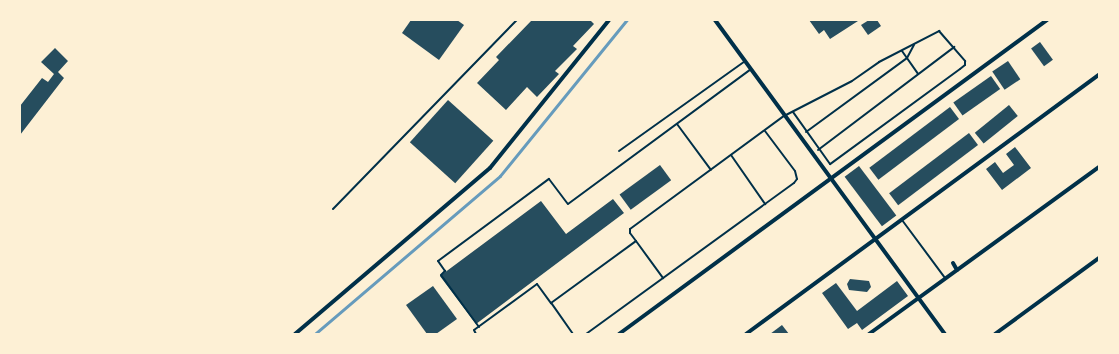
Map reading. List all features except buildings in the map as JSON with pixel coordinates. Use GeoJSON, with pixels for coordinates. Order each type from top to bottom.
{"type":"FeatureCollection","features":[{"type":"Feature","properties":{"kind":"street"},"geometry":{"type":"LineString","coordinates":[[295,334],[490,168],[609,20]]}},
{"type":"Feature","properties":{"kind":"street"},"geometry":{"type":"LineString","coordinates":[[714,20],[945,334]]}},
{"type":"Feature","properties":{"kind":"street"},"geometry":{"type":"LineString","coordinates":[[619,334],[832,180],[1046,20]]}},
{"type":"Feature","properties":{"kind":"street"},"geometry":{"type":"LineString","coordinates":[[746,334],[1099,75]]}},
{"type":"Feature","properties":{"kind":"street"},"geometry":{"type":"LineString","coordinates":[[869,334],[1099,167]]}},
{"type":"Feature","properties":{"kind":"street"},"geometry":{"type":"LineString","coordinates":[[995,334],[1099,258]]}},
{"type":"Feature","properties":{"kind":"street"},"geometry":{"type":"LineString","coordinates":[[953,263],[957,270]]}},
{"type":"Feature","properties":{"kind":"lane"},"geometry":{"type":"LineString","coordinates":[[333,209],[517,20]]}},
{"type":"Feature","properties":{"kind":"lane"},"geometry":{"type":"LineString","coordinates":[[663,278],[630,233],[630,229],[784,116],[852,81],[879,62],[939,31],[965,61],[965,65],[960,69],[830,164],[818,150],[793,112]]}},
{"type":"Feature","properties":{"kind":"lane"},"geometry":{"type":"LineString","coordinates":[[806,132],[907,58],[914,45]]}},
{"type":"Feature","properties":{"kind":"lane"},"geometry":{"type":"LineString","coordinates":[[818,150],[954,47]]}},
{"type":"Feature","properties":{"kind":"lane"},"geometry":{"type":"LineString","coordinates":[[902,51],[918,74]]}},
{"type":"Feature","properties":{"kind":"lane"},"geometry":{"type":"LineString","coordinates":[[619,151],[744,61]]}},
{"type":"Feature","properties":{"kind":"lane"},"geometry":{"type":"LineString","coordinates":[[479,327],[441,275],[445,272],[438,261],[549,179],[568,204],[751,70]]}},
{"type":"Feature","properties":{"kind":"lane"},"geometry":{"type":"LineString","coordinates":[[677,124],[711,170]]}},
{"type":"Feature","properties":{"kind":"lane"},"geometry":{"type":"LineString","coordinates":[[586,334],[765,204],[797,179],[765,131]]}},
{"type":"Feature","properties":{"kind":"lane"},"geometry":{"type":"LineString","coordinates":[[731,156],[765,204]]}},
{"type":"Feature","properties":{"kind":"lane"},"geometry":{"type":"LineString","coordinates":[[902,220],[945,278]]}},
{"type":"Feature","properties":{"kind":"lane"},"geometry":{"type":"LineString","coordinates":[[551,303],[636,241]]}},
{"type":"Feature","properties":{"kind":"lane"},"geometry":{"type":"LineString","coordinates":[[476,334],[474,330],[537,284],[573,334]]}},
{"type":"Feature","properties":{"kind":"waterway"},"geometry":{"type":"LineString","coordinates":[[315,334],[500,176],[627,20]]}}]}
